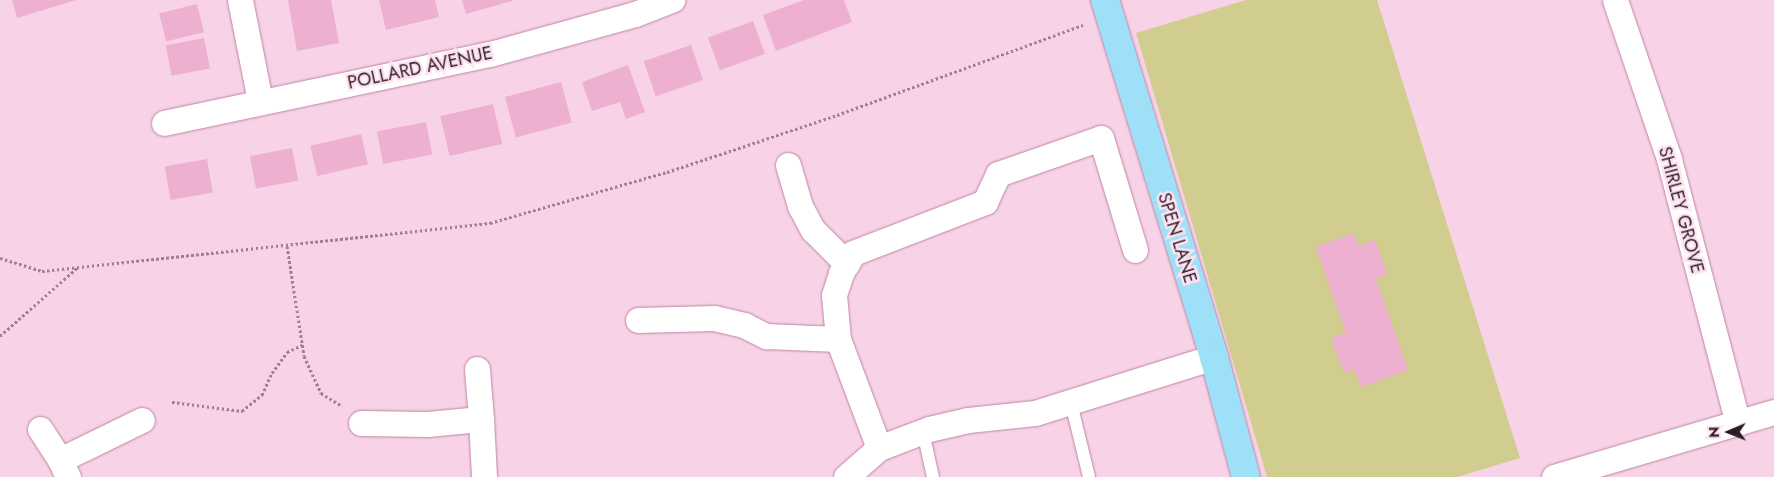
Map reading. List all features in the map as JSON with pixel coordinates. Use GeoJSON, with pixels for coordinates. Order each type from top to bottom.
{"type":"FeatureCollection","features":[{"type":"Feature","properties":{"kind":"main road","name":"SPEN LANE"},"geometry":{"type":"LineString","coordinates":[[1107,7],[1214,357],[1246,477]]}},
{"type":"Feature","properties":{"kind":"street"},"geometry":{"type":"LineString","coordinates":[[240,0],[260,101]]}},
{"type":"Feature","properties":{"kind":"street","name":"POLLARD AVENUE"},"geometry":{"type":"LineString","coordinates":[[164,122],[490,54],[636,14],[672,0]]}},
{"type":"Feature","properties":{"kind":"street","name":"SHIRLEY GROVE"},"geometry":{"type":"LineString","coordinates":[[1615,0],[1669,159],[1738,423]]}},
{"type":"Feature","properties":{"kind":"street"},"geometry":{"type":"LineString","coordinates":[[879,448],[838,339],[834,295],[853,253],[985,202],[998,174],[1101,138],[1135,250]]}},
{"type":"Feature","properties":{"kind":"street"},"geometry":{"type":"LineString","coordinates":[[788,165],[800,206],[813,230],[847,264]]}},
{"type":"Feature","properties":{"kind":"street"},"geometry":{"type":"LineString","coordinates":[[638,320],[714,318],[744,325],[766,336],[838,339]]}},
{"type":"Feature","properties":{"kind":"street"},"geometry":{"type":"LineString","coordinates":[[846,477],[879,448],[923,432],[968,420],[1035,413],[1214,357]]}},
{"type":"Feature","properties":{"kind":"street"},"geometry":{"type":"LineString","coordinates":[[477,369],[484,477]]}},
{"type":"Feature","properties":{"kind":"street"},"geometry":{"type":"LineString","coordinates":[[1564,476],[1774,412]]}},
{"type":"Feature","properties":{"kind":"street"},"geometry":{"type":"LineString","coordinates":[[356,414],[427,424],[481,419]]}},
{"type":"Feature","properties":{"kind":"street"},"geometry":{"type":"LineString","coordinates":[[40,429],[64,468],[142,420]]}},
{"type":"Feature","properties":{"kind":"lane"},"geometry":{"type":"LineString","coordinates":[[1070,403],[1089,477]]}},
{"type":"Feature","properties":{"kind":"lane"},"geometry":{"type":"LineString","coordinates":[[923,432],[933,477]]}},
{"type":"Feature","properties":{"kind":"path"},"geometry":{"type":"LineString","coordinates":[[0,258],[42,271],[490,224],[667,172],[837,115],[1107,7]]}},
{"type":"Feature","properties":{"kind":"path"},"geometry":{"type":"LineString","coordinates":[[287,246],[302,345],[322,393],[356,414]]}},
{"type":"Feature","properties":{"kind":"path"},"geometry":{"type":"LineString","coordinates":[[0,336],[78,267]]}},
{"type":"Feature","properties":{"kind":"path"},"geometry":{"type":"LineString","coordinates":[[172,402],[242,411],[262,395],[272,373],[287,352],[302,345]]}},
{"type":"Feature","properties":{"kind":"shaded area"},"geometry":{"type":"Polygon","coordinates":[[[1246,0],[1377,0],[1520,458],[1457,477],[1267,477],[1136,33],[1246,0]]]}},
{"type":"Feature","properties":{"kind":"building"},"geometry":{"type":"Polygon","coordinates":[[[12,0],[76,0],[17,18],[12,0]]]}},
{"type":"Feature","properties":{"kind":"building"},"geometry":{"type":"Polygon","coordinates":[[[288,0],[331,0],[339,43],[297,51],[288,0]]]}},
{"type":"Feature","properties":{"kind":"building"},"geometry":{"type":"Polygon","coordinates":[[[379,0],[435,0],[439,17],[386,30],[379,0]]]}},
{"type":"Feature","properties":{"kind":"building"},"geometry":{"type":"Polygon","coordinates":[[[462,0],[512,0],[512,1],[466,14],[462,0]]]}},
{"type":"Feature","properties":{"kind":"building"},"geometry":{"type":"Polygon","coordinates":[[[804,0],[844,0],[852,22],[776,51],[763,15],[804,0]]]}},
{"type":"Feature","properties":{"kind":"building"},"geometry":{"type":"Polygon","coordinates":[[[197,4],[204,32],[166,42],[159,13],[197,4]]]}},
{"type":"Feature","properties":{"kind":"building"},"geometry":{"type":"Polygon","coordinates":[[[753,21],[765,54],[720,70],[708,37],[753,21]]]}},
{"type":"Feature","properties":{"kind":"building"},"geometry":{"type":"Polygon","coordinates":[[[204,38],[210,68],[172,76],[166,45],[204,38]]]}},
{"type":"Feature","properties":{"kind":"building"},"geometry":{"type":"Polygon","coordinates":[[[691,45],[703,80],[656,96],[644,61],[691,45]]]}},
{"type":"Feature","properties":{"kind":"building"},"geometry":{"type":"Polygon","coordinates":[[[628,65],[645,112],[626,119],[620,102],[592,111],[582,82],[628,65]]]}},
{"type":"Feature","properties":{"kind":"building"},"geometry":{"type":"Polygon","coordinates":[[[561,82],[572,123],[516,138],[505,97],[561,82]]]}},
{"type":"Feature","properties":{"kind":"building"},"geometry":{"type":"Polygon","coordinates":[[[493,104],[502,144],[450,156],[440,116],[493,104]]]}},
{"type":"Feature","properties":{"kind":"building"},"geometry":{"type":"Polygon","coordinates":[[[426,122],[432,154],[383,164],[377,132],[426,122]]]}},
{"type":"Feature","properties":{"kind":"building"},"geometry":{"type":"Polygon","coordinates":[[[361,134],[368,164],[317,176],[310,146],[361,134]]]}},
{"type":"Feature","properties":{"kind":"building"},"geometry":{"type":"Polygon","coordinates":[[[292,148],[298,180],[256,189],[250,156],[292,148]]]}},
{"type":"Feature","properties":{"kind":"building"},"geometry":{"type":"Polygon","coordinates":[[[207,159],[213,192],[171,200],[165,166],[207,159]]]}},
{"type":"Feature","properties":{"kind":"building"},"geometry":{"type":"Polygon","coordinates":[[[1354,233],[1358,246],[1375,240],[1387,274],[1376,279],[1408,370],[1361,387],[1354,369],[1344,373],[1331,338],[1346,333],[1316,247],[1354,233]]]}}]}
